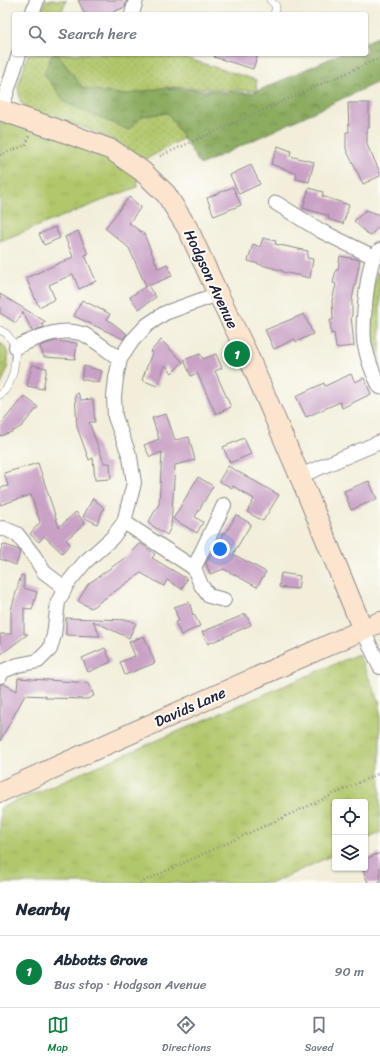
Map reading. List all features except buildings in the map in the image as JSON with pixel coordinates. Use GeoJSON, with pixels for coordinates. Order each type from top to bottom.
{"type":"FeatureCollection","features":[{"type":"Feature","properties":{"kind":"street"},"geometry":{"type":"LineString","coordinates":[[133,12],[136,0]]}},
{"type":"Feature","properties":{"kind":"street"},"geometry":{"type":"LineString","coordinates":[[1,110],[18,56]]}},
{"type":"Feature","properties":{"kind":"street","name":"Hodgson Avenue"},"geometry":{"type":"LineString","coordinates":[[1,110],[112,150],[142,171],[166,194],[188,229],[246,351],[300,476],[371,626]]}},
{"type":"Feature","properties":{"kind":"street"},"geometry":{"type":"LineString","coordinates":[[276,203],[321,231],[377,253],[364,306],[364,345],[373,374],[380,387]]}},
{"type":"Feature","properties":{"kind":"street"},"geometry":{"type":"LineString","coordinates":[[0,676],[3,671],[18,665],[38,660],[50,649],[54,635],[58,602],[65,588],[85,562],[112,538],[124,522],[134,483],[130,457],[115,417],[114,397],[120,358],[147,325],[165,313],[218,294]]}},
{"type":"Feature","properties":{"kind":"street"},"geometry":{"type":"LineString","coordinates":[[16,347],[44,335],[67,332],[84,334],[120,358]]}},
{"type":"Feature","properties":{"kind":"street"},"geometry":{"type":"LineString","coordinates":[[300,476],[380,442]]}},
{"type":"Feature","properties":{"kind":"street"},"geometry":{"type":"LineString","coordinates":[[194,568],[224,505]]}},
{"type":"Feature","properties":{"kind":"street"},"geometry":{"type":"LineString","coordinates":[[124,522],[194,568],[201,585],[209,596],[224,600]]}},
{"type":"Feature","properties":{"kind":"street"},"geometry":{"type":"LineString","coordinates":[[0,529],[3,528],[17,534],[44,572],[65,588]]}},
{"type":"Feature","properties":{"kind":"street"},"geometry":{"type":"LineString","coordinates":[[371,626],[380,667]]}},
{"type":"Feature","properties":{"kind":"street","name":"Davids Lane"},"geometry":{"type":"LineString","coordinates":[[0,792],[371,626]]}},
{"type":"Feature","properties":{"kind":"lane"},"geometry":{"type":"LineString","coordinates":[[270,0],[276,6],[274,12]]}},
{"type":"Feature","properties":{"kind":"lane"},"geometry":{"type":"LineString","coordinates":[[0,330],[7,334],[16,347],[15,365],[11,381],[0,395]]}},
{"type":"Feature","properties":{"kind":"path"},"geometry":{"type":"LineString","coordinates":[[160,156],[380,58]]}},
{"type":"Feature","properties":{"kind":"path"},"geometry":{"type":"LineString","coordinates":[[0,155],[26,145],[29,135]]}},
{"type":"Feature","properties":{"kind":"path"},"geometry":{"type":"LineString","coordinates":[[140,883],[380,773]]}},
{"type":"Feature","properties":{"kind":"green space"},"geometry":{"type":"Polygon","coordinates":[[[45,0],[66,0],[62,12],[42,12],[45,0]]]}},
{"type":"Feature","properties":{"kind":"green space"},"geometry":{"type":"Polygon","coordinates":[[[380,36],[380,81],[200,165],[168,113],[142,116],[129,130],[66,103],[44,74],[51,56],[59,56],[83,88],[124,95],[161,88],[253,93],[336,56],[368,56],[368,41],[380,36]]]}},
{"type":"Feature","properties":{"kind":"green space"},"geometry":{"type":"Polygon","coordinates":[[[27,56],[179,56],[256,80],[257,91],[167,87],[184,138],[143,161],[119,144],[91,130],[27,111],[20,101],[18,86],[27,56]]]}},
{"type":"Feature","properties":{"kind":"green space"},"geometry":{"type":"Polygon","coordinates":[[[0,118],[71,141],[139,174],[137,187],[0,241],[0,118]]]}},
{"type":"Feature","properties":{"kind":"green space"},"geometry":{"type":"Polygon","coordinates":[[[377,272],[380,273],[380,369],[372,329],[371,313],[371,302],[377,272]]]}},
{"type":"Feature","properties":{"kind":"green space"},"geometry":{"type":"Polygon","coordinates":[[[0,342],[7,352],[8,363],[0,387],[0,342]]]}},
{"type":"Feature","properties":{"kind":"green space"},"geometry":{"type":"Polygon","coordinates":[[[358,654],[380,703],[380,833],[368,839],[368,799],[332,799],[332,855],[272,883],[0,883],[0,808],[358,654]]]}},
{"type":"Feature","properties":{"kind":"place","name":"Abbotts Grove"},"geometry":{"type":"Point","coordinates":[237,354]}}]}
